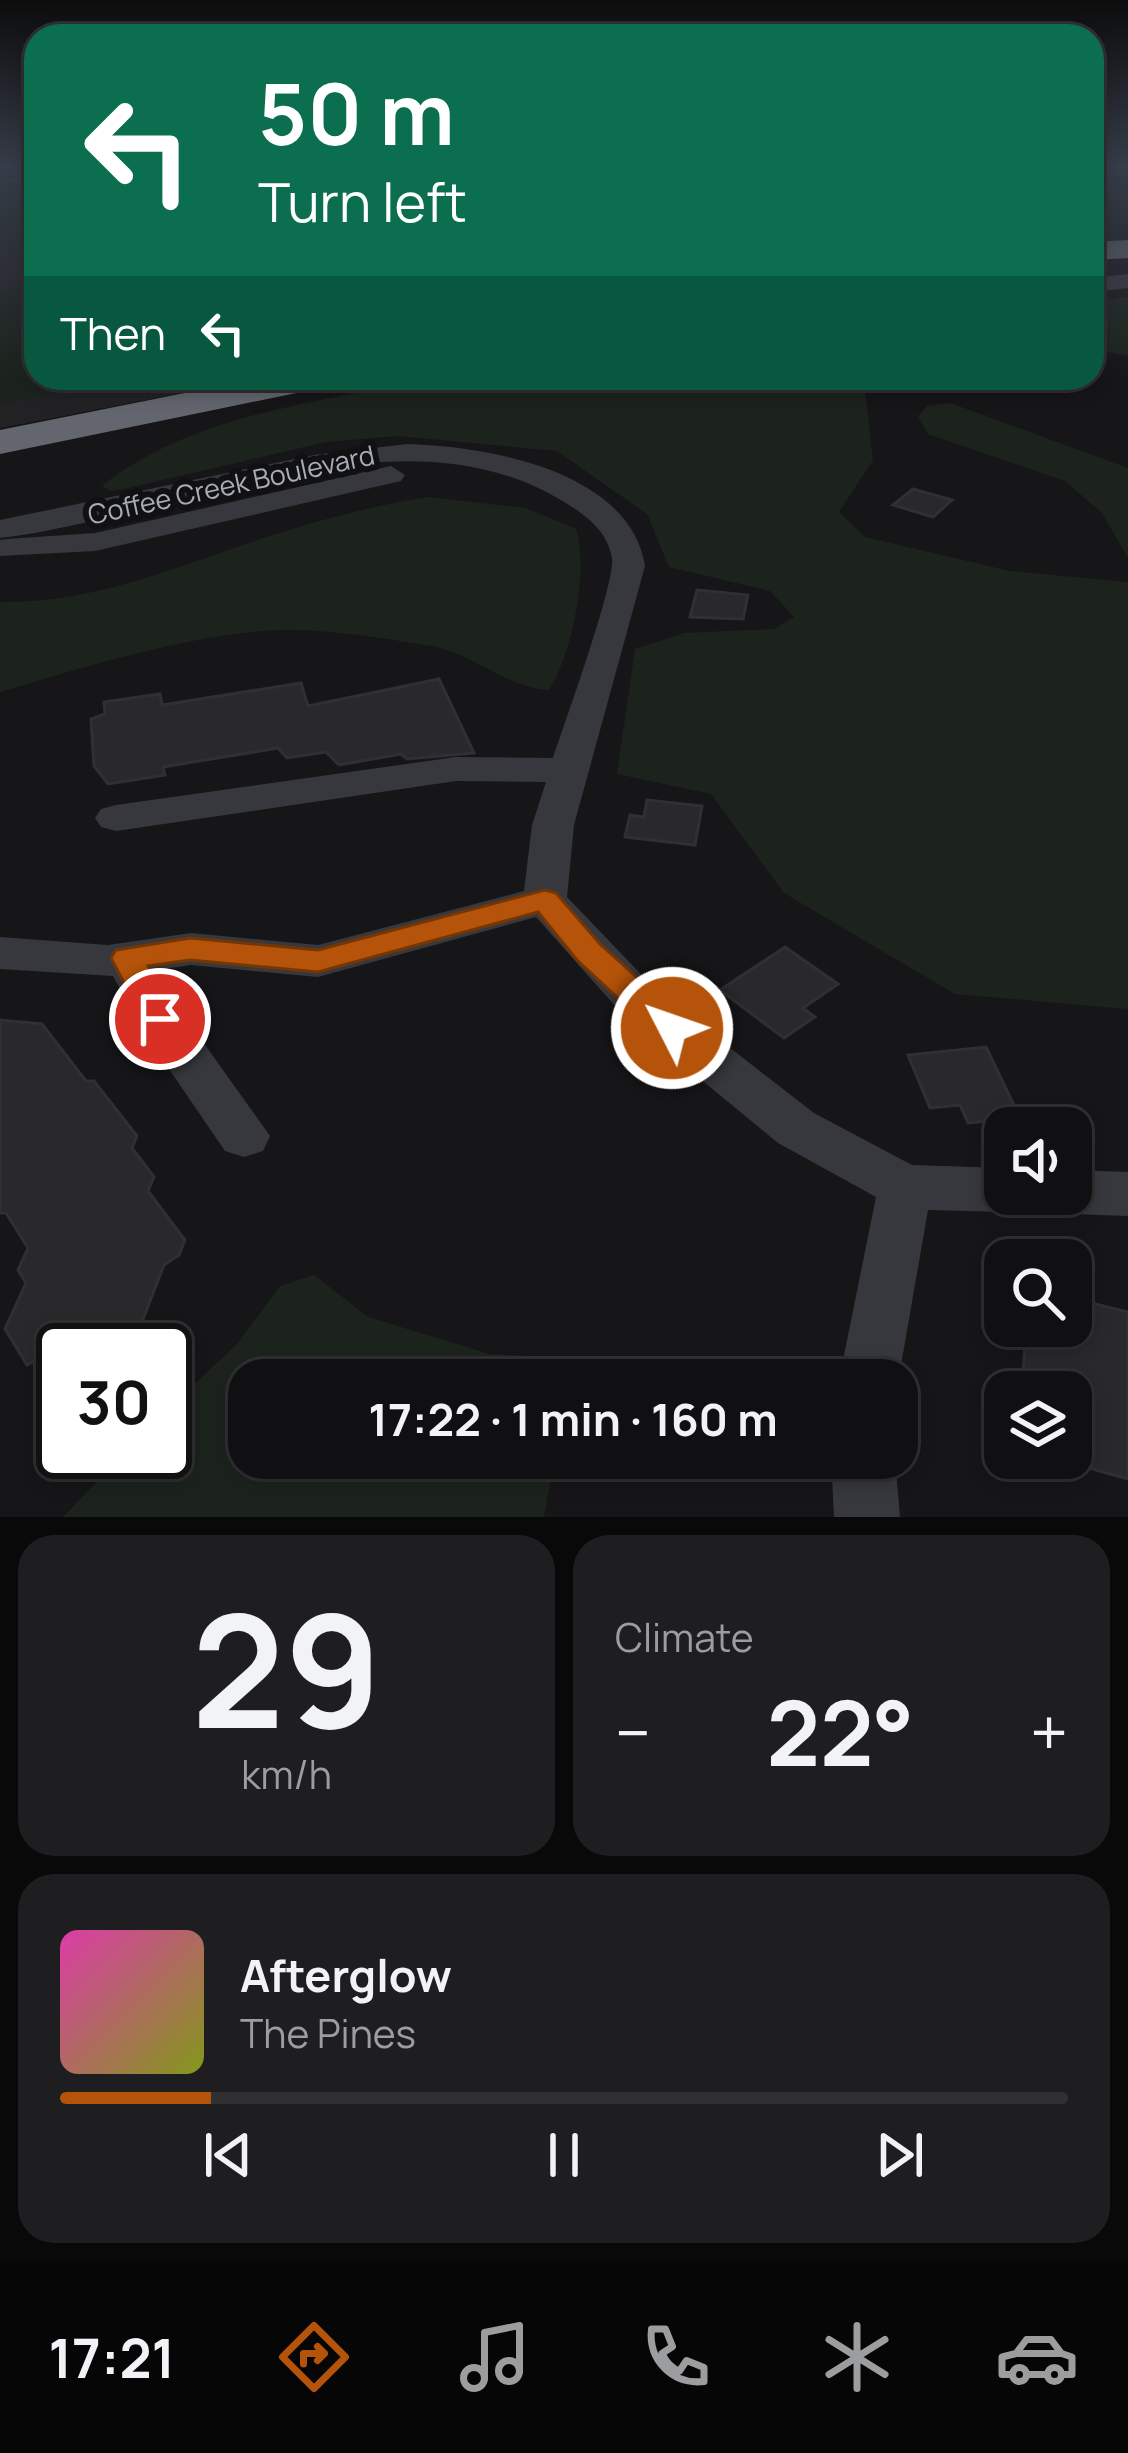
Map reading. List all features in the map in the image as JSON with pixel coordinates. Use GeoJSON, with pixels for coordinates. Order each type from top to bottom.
{"type":"FeatureCollection","features":[{"type":"Feature","properties":{"kind":"highway"},"geometry":{"type":"LineString","coordinates":[[0,442],[257,390]]}},
{"type":"Feature","properties":{"kind":"street","name":"Coffee Creek Boulevard"},"geometry":{"type":"LineString","coordinates":[[0,529],[321,461],[389,452],[440,452],[497,461],[554,482],[594,509],[619,531],[628,566],[553,825],[545,900]]}},
{"type":"Feature","properties":{"kind":"street","name":"Coffee Creek Boulevard"},"geometry":{"type":"LineString","coordinates":[[0,548],[95,542],[406,474],[500,478],[594,509]]}},
{"type":"Feature","properties":{"kind":"street"},"geometry":{"type":"LineString","coordinates":[[116,818],[456,769],[569,770]]}},
{"type":"Feature","properties":{"kind":"street"},"geometry":{"type":"LineString","coordinates":[[0,953],[127,958],[190,949],[318,961],[545,900],[641,1004],[779,1114],[904,1186],[984,1189]]}},
{"type":"Feature","properties":{"kind":"street"},"geometry":{"type":"LineString","coordinates":[[127,958],[160,1019],[244,1136]]}},
{"type":"Feature","properties":{"kind":"street"},"geometry":{"type":"LineString","coordinates":[[874,1359],[904,1186]]}},
{"type":"Feature","properties":{"kind":"street"},"geometry":{"type":"LineString","coordinates":[[1092,1193],[1128,1194]]}},
{"type":"Feature","properties":{"kind":"street"},"geometry":{"type":"LineString","coordinates":[[864,1479],[867,1517]]}},
{"type":"Feature","properties":{"kind":"shaded area"},"geometry":{"type":"Polygon","coordinates":[[[0,236],[24,236],[24,390],[198,390],[0,428],[0,236]]]}},
{"type":"Feature","properties":{"kind":"shaded area"},"geometry":{"type":"Polygon","coordinates":[[[0,236],[24,236],[24,261],[0,249],[0,236]]]}},
{"type":"Feature","properties":{"kind":"shaded area"},"geometry":{"type":"Polygon","coordinates":[[[24,269],[24,390],[70,390],[0,404],[0,296],[16,286],[24,269]]]}},
{"type":"Feature","properties":{"kind":"shaded area"},"geometry":{"type":"Polygon","coordinates":[[[1128,297],[1128,356],[1104,351],[1104,300],[1128,297]]]}},
{"type":"Feature","properties":{"kind":"shaded area"},"geometry":{"type":"Polygon","coordinates":[[[371,390],[865,390],[873,460],[839,512],[865,537],[1010,571],[1128,582],[1128,1009],[955,994],[784,893],[711,794],[617,774],[635,649],[684,633],[774,629],[794,617],[770,591],[669,567],[647,514],[557,451],[397,436],[326,442],[124,489],[110,491],[102,486],[177,442],[304,403],[371,390]]]}},
{"type":"Feature","properties":{"kind":"shaded area"},"geometry":{"type":"Polygon","coordinates":[[[950,403],[1128,468],[1128,558],[1102,513],[1065,481],[928,434],[918,417],[927,406],[950,403]]]}},
{"type":"Feature","properties":{"kind":"shaded area"},"geometry":{"type":"Polygon","coordinates":[[[428,497],[526,508],[576,529],[580,566],[576,611],[565,655],[549,690],[519,683],[431,646],[286,630],[181,643],[0,692],[0,602],[106,589],[314,523],[428,497]]]}},
{"type":"Feature","properties":{"kind":"shaded area"},"geometry":{"type":"Polygon","coordinates":[[[314,1275],[368,1317],[490,1354],[529,1359],[228,1359],[228,1479],[551,1479],[544,1517],[63,1517],[100,1479],[192,1479],[192,1386],[238,1343],[280,1286],[314,1275]]]}},
{"type":"Feature","properties":{"kind":"building"},"geometry":{"type":"Polygon","coordinates":[[[913,489],[952,500],[933,517],[893,505],[913,489]]]}},
{"type":"Feature","properties":{"kind":"building"},"geometry":{"type":"Polygon","coordinates":[[[697,590],[748,595],[743,619],[690,617],[697,590]]]}},
{"type":"Feature","properties":{"kind":"building"},"geometry":{"type":"Polygon","coordinates":[[[439,679],[474,753],[407,759],[401,754],[339,765],[326,752],[287,758],[278,748],[163,767],[165,775],[108,784],[94,766],[91,719],[105,714],[104,702],[160,694],[162,705],[301,683],[308,706],[439,679]]]}},
{"type":"Feature","properties":{"kind":"building"},"geometry":{"type":"Polygon","coordinates":[[[647,800],[702,806],[695,845],[625,837],[630,815],[644,817],[647,800]]]}},
{"type":"Feature","properties":{"kind":"building"},"geometry":{"type":"Polygon","coordinates":[[[785,947],[838,984],[803,1008],[815,1017],[784,1038],[720,990],[785,947]]]}},
{"type":"Feature","properties":{"kind":"building"},"geometry":{"type":"Polygon","coordinates":[[[0,1020],[42,1024],[137,1136],[132,1148],[154,1177],[148,1191],[185,1240],[179,1255],[164,1265],[141,1323],[36,1323],[36,1360],[27,1365],[5,1329],[26,1283],[18,1270],[28,1248],[6,1213],[0,1213],[0,1020]]]}},
{"type":"Feature","properties":{"kind":"building"},"geometry":{"type":"Polygon","coordinates":[[[986,1047],[1015,1107],[984,1107],[984,1121],[968,1123],[960,1105],[930,1108],[908,1055],[986,1047]]]}},
{"type":"Feature","properties":{"kind":"building"},"geometry":{"type":"Polygon","coordinates":[[[1092,1303],[1128,1312],[1128,1479],[1092,1469],[1092,1371],[1023,1371],[1025,1347],[1092,1347],[1092,1303]]]}},
{"type":"Feature","properties":{"kind":"route"},"geometry":{"type":"LineString","coordinates":[[160,1019],[127,958],[190,949],[318,961],[545,900],[589,952],[672,1028]]}}]}
